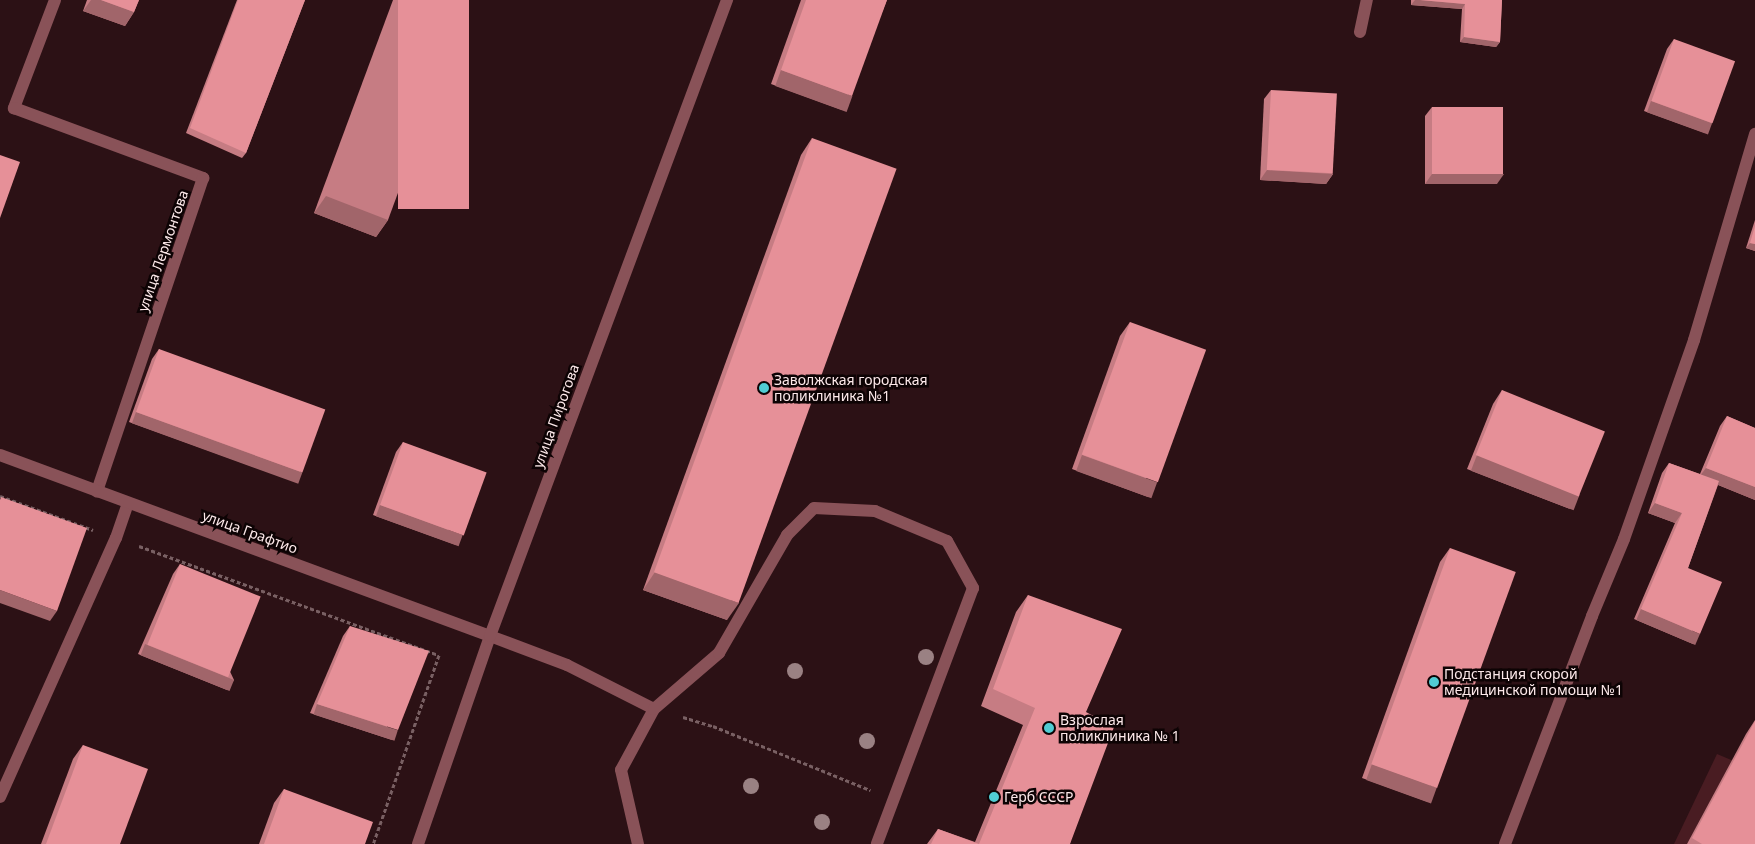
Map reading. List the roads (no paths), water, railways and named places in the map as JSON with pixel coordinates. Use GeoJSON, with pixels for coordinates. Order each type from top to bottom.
{"type":"FeatureCollection","features":[{"type":"Feature","properties":{"kind":"street","name":"улица Лермонтова"},"geometry":{"type":"LineString","coordinates":[[54,0],[14,108],[203,178],[97,492]]}},
{"type":"Feature","properties":{"kind":"street","name":"улица Пирогова"},"geometry":{"type":"LineString","coordinates":[[418,844],[490,636],[727,0]]}},
{"type":"Feature","properties":{"kind":"street"},"geometry":{"type":"LineString","coordinates":[[1360,32],[1367,0]]}},
{"type":"Feature","properties":{"kind":"street"},"geometry":{"type":"LineString","coordinates":[[1505,844],[1592,616],[1624,539],[1694,340],[1755,134]]}},
{"type":"Feature","properties":{"kind":"street","name":"улица Графтио"},"geometry":{"type":"LineString","coordinates":[[0,455],[567,665],[654,709]]}},
{"type":"Feature","properties":{"kind":"street"},"geometry":{"type":"LineString","coordinates":[[0,797],[116,538],[128,504]]}},
{"type":"Feature","properties":{"kind":"street"},"geometry":{"type":"LineString","coordinates":[[638,844],[621,770],[654,709],[719,653],[786,535],[814,508],[875,511],[947,541],[973,588],[877,844]]}},
{"type":"Feature","properties":{"kind":"place","name":"Заволжская городская поликлиника №1"},"geometry":{"type":"Point","coordinates":[764,388]}},
{"type":"Feature","properties":{"kind":"place","name":"Подстанция скорой медицинской помощи №1"},"geometry":{"type":"Point","coordinates":[1434,682]}},
{"type":"Feature","properties":{"kind":"place","name":"Взрослая поликлиника № 1"},"geometry":{"type":"Point","coordinates":[1049,728]}},
{"type":"Feature","properties":{"kind":"place","name":"Герб СССР"},"geometry":{"type":"Point","coordinates":[994,797]}}]}
